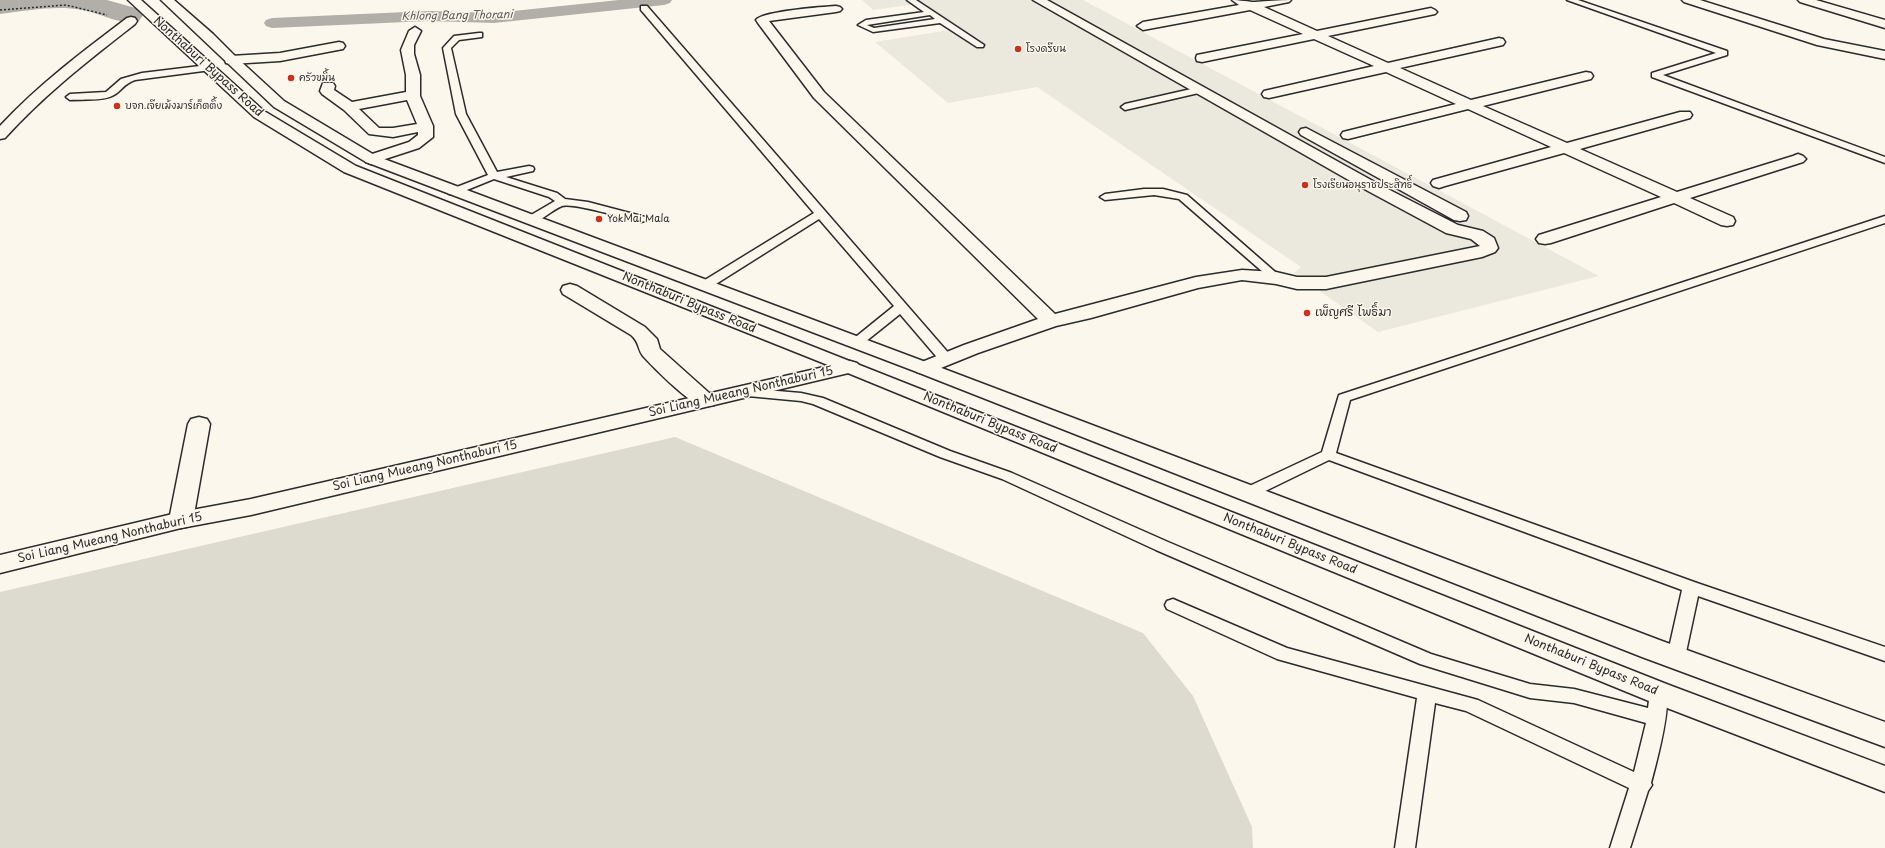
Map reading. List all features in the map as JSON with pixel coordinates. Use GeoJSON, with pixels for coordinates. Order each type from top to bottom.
{"type":"FeatureCollection","features":[{"type":"Feature","properties":{"kind":"street","name":"Nonthaburi Bypass Road"},"geometry":{"type":"LineString","coordinates":[[134,0],[259,114],[350,169],[850,367],[1659,693],[1885,779]]}},
{"type":"Feature","properties":{"kind":"street","name":"Nonthaburi Bypass Road"},"geometry":{"type":"LineString","coordinates":[[167,0],[209,37],[231,60],[279,104],[371,159],[453,192],[924,368],[1676,658],[1885,735]]}},
{"type":"Feature","properties":{"kind":"street"},"geometry":{"type":"LineString","coordinates":[[1039,0],[1072,19],[1204,84],[1221,86]]}},
{"type":"Feature","properties":{"kind":"street"},"geometry":{"type":"LineString","coordinates":[[924,368],[1051,321],[1084,314],[1196,283],[1242,275],[1276,278],[1297,283],[1326,283],[1482,252],[1489,248],[1488,242],[1476,235],[1452,229],[1374,188],[1090,16],[1058,0]]}},
{"type":"Feature","properties":{"kind":"street"},"geometry":{"type":"LineString","coordinates":[[1238,0],[1727,220]]}},
{"type":"Feature","properties":{"kind":"street"},"geometry":{"type":"LineString","coordinates":[[1143,26],[1285,0]]}},
{"type":"Feature","properties":{"kind":"street"},"geometry":{"type":"LineString","coordinates":[[1688,0],[1821,42],[1885,55]]}},
{"type":"Feature","properties":{"kind":"street"},"geometry":{"type":"LineString","coordinates":[[1804,0],[1885,24]]}},
{"type":"Feature","properties":{"kind":"street"},"geometry":{"type":"LineString","coordinates":[[836,9],[769,17],[762,20],[819,95],[1051,321]]}},
{"type":"Feature","properties":{"kind":"street"},"geometry":{"type":"LineString","coordinates":[[1202,58],[1431,12]]}},
{"type":"Feature","properties":{"kind":"street"},"geometry":{"type":"LineString","coordinates":[[1072,19],[1090,16]]}},
{"type":"Feature","properties":{"kind":"street"},"geometry":{"type":"LineString","coordinates":[[0,135],[24,109],[87,54],[131,21]]}},
{"type":"Feature","properties":{"kind":"street"},"geometry":{"type":"LineString","coordinates":[[371,159],[422,141],[426,137],[426,126],[412,95],[413,74],[406,53],[409,40],[415,31]]}},
{"type":"Feature","properties":{"kind":"street"},"geometry":{"type":"LineString","coordinates":[[1269,94],[1500,42]]}},
{"type":"Feature","properties":{"kind":"street"},"geometry":{"type":"LineString","coordinates":[[231,60],[280,57],[339,46]]}},
{"type":"Feature","properties":{"kind":"street"},"geometry":{"type":"LineString","coordinates":[[1348,135],[1586,76]]}},
{"type":"Feature","properties":{"kind":"street"},"geometry":{"type":"LineString","coordinates":[[328,86],[327,91],[349,107],[374,131],[389,132],[426,126]]}},
{"type":"Feature","properties":{"kind":"street"},"geometry":{"type":"LineString","coordinates":[[349,107],[412,95]]}},
{"type":"Feature","properties":{"kind":"street"},"geometry":{"type":"LineString","coordinates":[[0,112],[24,109]]}},
{"type":"Feature","properties":{"kind":"street"},"geometry":{"type":"LineString","coordinates":[[1439,183],[1685,115]]}},
{"type":"Feature","properties":{"kind":"street"},"geometry":{"type":"LineString","coordinates":[[1291,124],[1473,223],[1476,235]]}},
{"type":"Feature","properties":{"kind":"street"},"geometry":{"type":"LineString","coordinates":[[1545,239],[1798,159]]}},
{"type":"Feature","properties":{"kind":"street"},"geometry":{"type":"LineString","coordinates":[[570,290],[638,331],[647,339],[650,351],[693,391],[706,400]]}},
{"type":"Feature","properties":{"kind":"street","name":"Soi Liang Mueang Nonthaburi 15"},"geometry":{"type":"LineString","coordinates":[[0,564],[181,520],[251,507],[850,367]]}},
{"type":"Feature","properties":{"kind":"street"},"geometry":{"type":"LineString","coordinates":[[181,520],[199,424]]}},
{"type":"Feature","properties":{"kind":"lane"},"geometry":{"type":"LineString","coordinates":[[911,0],[980,45]]}},
{"type":"Feature","properties":{"kind":"lane"},"geometry":{"type":"LineString","coordinates":[[1571,0],[1724,53],[1655,75],[1885,160]]}},
{"type":"Feature","properties":{"kind":"lane"},"geometry":{"type":"LineString","coordinates":[[644,8],[946,359]]}},
{"type":"Feature","properties":{"kind":"lane"},"geometry":{"type":"LineString","coordinates":[[931,13],[866,22],[862,24],[874,30],[942,20]]}},
{"type":"Feature","properties":{"kind":"lane"},"geometry":{"type":"LineString","coordinates":[[479,35],[457,38],[447,48],[461,114],[494,176],[553,195],[560,202]]}},
{"type":"Feature","properties":{"kind":"lane"},"geometry":{"type":"LineString","coordinates":[[70,98],[108,95],[123,82],[142,76],[208,68]]}},
{"type":"Feature","properties":{"kind":"lane"},"geometry":{"type":"LineString","coordinates":[[1126,107],[1204,84]]}},
{"type":"Feature","properties":{"kind":"lane"},"geometry":{"type":"LineString","coordinates":[[453,192],[494,176],[528,169]]}},
{"type":"Feature","properties":{"kind":"lane"},"geometry":{"type":"LineString","coordinates":[[1105,197],[1154,191],[1170,192],[1183,197],[1276,278]]}},
{"type":"Feature","properties":{"kind":"lane"},"geometry":{"type":"LineString","coordinates":[[530,220],[560,202],[588,205],[641,219]]}},
{"type":"Feature","properties":{"kind":"lane"},"geometry":{"type":"LineString","coordinates":[[704,286],[821,213]]}},
{"type":"Feature","properties":{"kind":"lane"},"geometry":{"type":"LineString","coordinates":[[1328,455],[1344,398],[1885,219]]}},
{"type":"Feature","properties":{"kind":"lane"},"geometry":{"type":"LineString","coordinates":[[1872,224],[1885,228]]}},
{"type":"Feature","properties":{"kind":"lane"},"geometry":{"type":"LineString","coordinates":[[856,343],[901,307]]}},
{"type":"Feature","properties":{"kind":"lane"},"geometry":{"type":"LineString","coordinates":[[738,392],[801,397],[818,401],[945,454],[1007,476],[1162,546],[1426,659],[1530,691],[1574,696],[1657,718]]}},
{"type":"Feature","properties":{"kind":"lane"},"geometry":{"type":"LineString","coordinates":[[1248,493],[1328,455],[1691,587],[1885,654]]}},
{"type":"Feature","properties":{"kind":"lane"},"geometry":{"type":"LineString","coordinates":[[1676,658],[1691,587]]}},
{"type":"Feature","properties":{"kind":"lane"},"geometry":{"type":"LineString","coordinates":[[1173,605],[1283,654],[1471,706],[1642,786]]}},
{"type":"Feature","properties":{"kind":"lane"},"geometry":{"type":"LineString","coordinates":[[1405,848],[1427,693]]}},
{"type":"Feature","properties":{"kind":"lane"},"geometry":{"type":"LineString","coordinates":[[1620,848],[1642,786],[1657,718],[1659,693]]}},
{"type":"Feature","properties":{"kind":"path"},"geometry":{"type":"LineString","coordinates":[[0,10],[66,5],[131,21]]}},
{"type":"Feature","properties":{"kind":"shaded area","name":"โรงเรียนอนุราชประสิทธิ์"},"geometry":{"type":"Polygon","coordinates":[[[862,0],[1083,0],[1599,276],[1378,332],[1294,273],[1301,267],[1037,87],[948,103],[875,42],[956,29],[924,3],[873,10],[862,0]]]}},
{"type":"Feature","properties":{"kind":"shaded area"},"geometry":{"type":"Polygon","coordinates":[[[675,437],[1143,633],[1193,696],[1252,827],[1253,848],[0,848],[0,592],[675,437]]]}},
{"type":"Feature","properties":{"kind":"waterway","name":"Khlong Bang Thorani"},"geometry":{"type":"LineString","coordinates":[[0,6],[50,0]]}},
{"type":"Feature","properties":{"kind":"waterway","name":"Khlong Bang Thorani"},"geometry":{"type":"LineString","coordinates":[[54,0],[85,2],[129,15]]}},
{"type":"Feature","properties":{"kind":"waterway","name":"Khlong Bang Thorani"},"geometry":{"type":"LineString","coordinates":[[272,23],[429,16],[494,18],[664,0]]}},
{"type":"Feature","properties":{"kind":"place","name":"โรงดรียน"},"geometry":{"type":"Point","coordinates":[1018,49]}},
{"type":"Feature","properties":{"kind":"place","name":"ครัวขมิ้น"},"geometry":{"type":"Point","coordinates":[291,78]}},
{"type":"Feature","properties":{"kind":"place","name":"บจก.เจียเม้งมาร์เก็ตติ้ง"},"geometry":{"type":"Point","coordinates":[117,106]}},
{"type":"Feature","properties":{"kind":"place","name":"โรงเรียนอนุราชประสิทธิ์"},"geometry":{"type":"Point","coordinates":[1305,185]}},
{"type":"Feature","properties":{"kind":"place","name":"YokMai Mala"},"geometry":{"type":"Point","coordinates":[599,219]}},
{"type":"Feature","properties":{"kind":"place","name":"เพ็ญศรี โพธิ์มา"},"geometry":{"type":"Point","coordinates":[1307,313]}}]}
